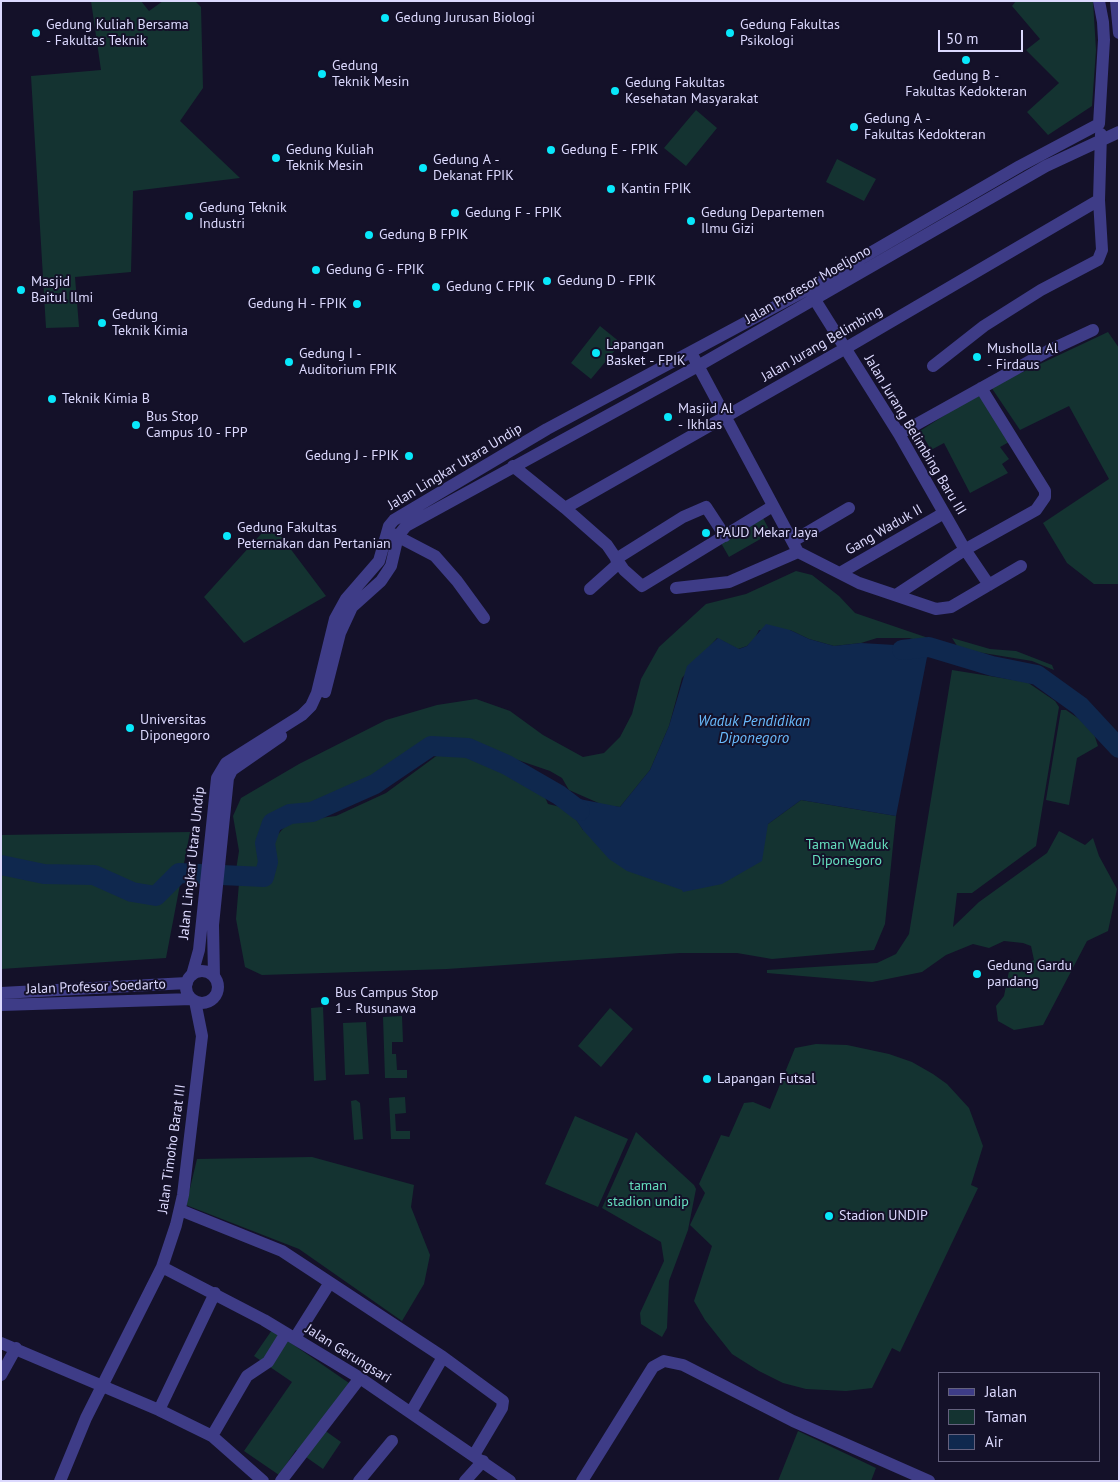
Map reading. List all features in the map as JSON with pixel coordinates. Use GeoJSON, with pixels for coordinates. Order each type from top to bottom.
{"type":"FeatureCollection","features":[{"type":"Feature","properties":{"kind":"street"},"geometry":{"type":"LineString","coordinates":[[933,366],[984,326],[1041,290],[1098,260],[1102,250],[1099,200],[1102,141],[1099,124],[1104,40],[1099,1]]}},
{"type":"Feature","properties":{"kind":"street"},"geometry":{"type":"LineString","coordinates":[[1116,1],[1119,33]]}},
{"type":"Feature","properties":{"kind":"street"},"geometry":{"type":"LineString","coordinates":[[813,294],[1005,174],[1099,124]]}},
{"type":"Feature","properties":{"kind":"street","name":"Jalan Profesor Moeljono"},"geometry":{"type":"LineString","coordinates":[[513,466],[698,366],[813,294],[900,248],[1046,166],[1119,132]]}},
{"type":"Feature","properties":{"kind":"street","name":"Jalan Jurang Belimbing"},"geometry":{"type":"LineString","coordinates":[[565,508],[846,348],[1099,200]]}},
{"type":"Feature","properties":{"kind":"street","name":"Jalan Jurang Belimbing Baru III"},"geometry":{"type":"LineString","coordinates":[[813,294],[989,585]]}},
{"type":"Feature","properties":{"kind":"street","name":"Jalan Lingkar Utara Undip"},"geometry":{"type":"LineString","coordinates":[[214,977],[213,925],[220,787],[232,770],[318,710],[324,697],[349,603],[379,561],[392,534],[394,520],[547,429],[690,352],[813,294]]}},
{"type":"Feature","properties":{"kind":"street"},"geometry":{"type":"LineString","coordinates":[[899,434],[1048,351],[1093,330]]}},
{"type":"Feature","properties":{"kind":"street"},"geometry":{"type":"LineString","coordinates":[[690,352],[726,415],[795,547],[859,583],[936,609],[946,609],[1021,566]]}},
{"type":"Feature","properties":{"kind":"street"},"geometry":{"type":"LineString","coordinates":[[896,595],[966,549],[1029,515],[1042,504],[1045,497],[1046,491],[981,388]]}},
{"type":"Feature","properties":{"kind":"street"},"geometry":{"type":"LineString","coordinates":[[513,466],[607,545],[618,561],[642,586],[773,506]]}},
{"type":"Feature","properties":{"kind":"street","name":"Jalan Lingkar Utara Undip"},"geometry":{"type":"LineString","coordinates":[[392,534],[513,466]]}},
{"type":"Feature","properties":{"kind":"street"},"geometry":{"type":"LineString","coordinates":[[590,589],[618,561],[683,517],[706,507],[725,536]]}},
{"type":"Feature","properties":{"kind":"street"},"geometry":{"type":"LineString","coordinates":[[676,588],[729,582],[795,547],[849,508]]}},
{"type":"Feature","properties":{"kind":"street","name":"Gang Waduk II"},"geometry":{"type":"LineString","coordinates":[[840,573],[944,513]]}},
{"type":"Feature","properties":{"kind":"street"},"geometry":{"type":"LineString","coordinates":[[392,534],[435,556],[458,581],[484,618]]}},
{"type":"Feature","properties":{"kind":"street","name":"Jalan Lingkar Utara Undip"},"geometry":{"type":"LineString","coordinates":[[189,979],[201,930],[219,808]]}},
{"type":"Feature","properties":{"kind":"street"},"geometry":{"type":"LineString","coordinates":[[203,972],[214,977],[217,991],[198,1001],[188,994],[189,979],[203,972]]}},
{"type":"Feature","properties":{"kind":"street","name":"Jalan Profesor Soedarto"},"geometry":{"type":"LineString","coordinates":[[1,993],[189,979]]}},
{"type":"Feature","properties":{"kind":"street","name":"Jalan Profesor Soedarto"},"geometry":{"type":"LineString","coordinates":[[1,1006],[198,1001]]}},
{"type":"Feature","properties":{"kind":"street","name":"Jalan Timoho Barat III"},"geometry":{"type":"LineString","coordinates":[[60,1481],[76,1440],[162,1267],[180,1210],[202,1036],[198,1001]]}},
{"type":"Feature","properties":{"kind":"street"},"geometry":{"type":"LineString","coordinates":[[180,1210],[282,1251],[329,1284],[443,1357],[503,1401],[502,1408],[479,1458],[465,1481]]}},
{"type":"Feature","properties":{"kind":"street","name":"Jalan Gerungsari"},"geometry":{"type":"LineString","coordinates":[[162,1267],[215,1293],[360,1378],[510,1481]]}},
{"type":"Feature","properties":{"kind":"street"},"geometry":{"type":"LineString","coordinates":[[212,1436],[247,1376],[268,1362],[329,1284]]}},
{"type":"Feature","properties":{"kind":"street"},"geometry":{"type":"LineString","coordinates":[[159,1410],[215,1293]]}},
{"type":"Feature","properties":{"kind":"street"},"geometry":{"type":"LineString","coordinates":[[1,1342],[159,1410],[212,1436],[263,1481]]}},
{"type":"Feature","properties":{"kind":"street"},"geometry":{"type":"LineString","coordinates":[[1,1375],[16,1348]]}},
{"type":"Feature","properties":{"kind":"street"},"geometry":{"type":"LineString","coordinates":[[411,1412],[443,1357]]}},
{"type":"Feature","properties":{"kind":"street"},"geometry":{"type":"LineString","coordinates":[[582,1481],[653,1367],[664,1361],[683,1366],[793,1421],[929,1481]]}},
{"type":"Feature","properties":{"kind":"street"},"geometry":{"type":"LineString","coordinates":[[281,1481],[360,1378]]}},
{"type":"Feature","properties":{"kind":"street"},"geometry":{"type":"LineString","coordinates":[[359,1481],[392,1441]]}},
{"type":"Feature","properties":{"kind":"green space"},"geometry":{"type":"Polygon","coordinates":[[[91,1],[141,1],[149,11],[163,1],[195,1],[201,7],[203,88],[180,121],[240,178],[133,191],[131,272],[75,277],[79,327],[46,328],[31,76],[101,70],[91,1]]]}},
{"type":"Feature","properties":{"kind":"green space"},"geometry":{"type":"Polygon","coordinates":[[[1016,1],[1093,1],[1096,50],[1092,106],[1048,135],[1027,112],[1059,83],[1026,50],[1040,39],[1012,6],[1016,1]]]}},
{"type":"Feature","properties":{"kind":"green space"},"geometry":{"type":"Polygon","coordinates":[[[696,110],[717,128],[686,166],[664,148],[696,110]]]}},
{"type":"Feature","properties":{"kind":"green space"},"geometry":{"type":"Polygon","coordinates":[[[837,159],[876,179],[864,201],[826,182],[837,159]]]}},
{"type":"Feature","properties":{"kind":"green space","name":"Lapangan Basket - FPIK"},"geometry":{"type":"Polygon","coordinates":[[[600,326],[621,343],[591,379],[571,363],[600,326]]]}},
{"type":"Feature","properties":{"kind":"green space"},"geometry":{"type":"Polygon","coordinates":[[[1108,332],[1119,348],[1119,584],[1094,584],[1067,563],[1043,523],[1109,479],[1069,406],[1020,430],[991,387],[1108,332]]]}},
{"type":"Feature","properties":{"kind":"green space"},"geometry":{"type":"Polygon","coordinates":[[[976,395],[984,398],[1009,442],[1000,447],[1009,459],[1002,464],[1008,473],[970,493],[944,443],[931,450],[920,431],[976,395]]]}},
{"type":"Feature","properties":{"kind":"green space"},"geometry":{"type":"Polygon","coordinates":[[[763,518],[771,533],[729,557],[721,543],[763,518]]]}},
{"type":"Feature","properties":{"kind":"green space"},"geometry":{"type":"Polygon","coordinates":[[[271,523],[326,596],[244,643],[204,597],[271,523]]]}},
{"type":"Feature","properties":{"kind":"green space"},"geometry":{"type":"Polygon","coordinates":[[[796,571],[812,575],[839,596],[855,613],[943,643],[942,647],[909,638],[877,638],[861,643],[834,646],[809,639],[790,630],[759,630],[755,638],[747,646],[738,649],[717,638],[682,678],[669,726],[650,770],[620,807],[603,805],[569,790],[562,778],[550,771],[468,743],[428,738],[375,778],[313,804],[290,808],[270,819],[259,849],[260,869],[236,870],[239,851],[233,816],[241,798],[299,764],[386,720],[437,705],[476,699],[510,711],[543,735],[583,757],[604,753],[620,737],[632,714],[641,679],[659,647],[706,604],[746,594],[796,571]]]}},
{"type":"Feature","properties":{"kind":"green space"},"geometry":{"type":"Polygon","coordinates":[[[952,638],[990,649],[1016,651],[1052,665],[1054,670],[1032,661],[959,649],[952,638]]]}},
{"type":"Feature","properties":{"kind":"green space"},"geometry":{"type":"Polygon","coordinates":[[[952,670],[1027,682],[1055,701],[1059,707],[1036,846],[972,893],[957,893],[953,927],[979,902],[1047,853],[1059,831],[1085,845],[1093,838],[1099,856],[1117,889],[1108,931],[1087,941],[1043,1025],[1014,1030],[998,1021],[996,1006],[1004,996],[1009,971],[1034,960],[1031,946],[1023,943],[1004,941],[989,948],[973,944],[946,955],[922,972],[872,982],[767,973],[767,970],[877,963],[896,954],[909,934],[952,670]]]}},
{"type":"Feature","properties":{"kind":"green space"},"geometry":{"type":"Polygon","coordinates":[[[1061,710],[1066,710],[1085,723],[1094,734],[1098,746],[1077,758],[1069,805],[1046,800],[1061,710]]]}},
{"type":"Feature","properties":{"kind":"green space","name":"Taman Waduk Diponegoro"},"geometry":{"type":"Polygon","coordinates":[[[457,753],[474,757],[508,772],[543,793],[548,804],[569,809],[583,830],[768,824],[801,800],[896,816],[885,924],[874,950],[772,959],[737,953],[680,953],[447,969],[262,975],[245,967],[236,919],[239,883],[268,884],[274,861],[272,841],[289,822],[336,816],[386,793],[439,754],[457,753]]]}},
{"type":"Feature","properties":{"kind":"green space"},"geometry":{"type":"Polygon","coordinates":[[[190,832],[166,958],[1,969],[1,835],[190,832]]]}},
{"type":"Feature","properties":{"kind":"green space"},"geometry":{"type":"Polygon","coordinates":[[[323,1007],[326,1080],[314,1081],[311,1008],[323,1007]]]}},
{"type":"Feature","properties":{"kind":"green space"},"geometry":{"type":"Polygon","coordinates":[[[610,1008],[633,1029],[601,1067],[578,1046],[610,1008]]]}},
{"type":"Feature","properties":{"kind":"green space"},"geometry":{"type":"Polygon","coordinates":[[[402,1016],[403,1042],[392,1042],[392,1054],[396,1054],[397,1070],[407,1070],[407,1078],[385,1078],[383,1017],[402,1016]]]}},
{"type":"Feature","properties":{"kind":"green space"},"geometry":{"type":"Polygon","coordinates":[[[366,1022],[369,1074],[345,1075],[343,1023],[366,1022]]]}},
{"type":"Feature","properties":{"kind":"green space","name":"Stadion UNDIP"},"geometry":{"type":"Polygon","coordinates":[[[816,1044],[847,1045],[889,1054],[912,1062],[933,1074],[947,1084],[969,1108],[983,1146],[971,1185],[978,1188],[900,1352],[892,1348],[872,1388],[846,1391],[806,1389],[783,1383],[732,1354],[705,1320],[694,1301],[712,1246],[690,1225],[705,1193],[699,1184],[721,1135],[729,1137],[744,1103],[753,1102],[770,1109],[795,1048],[816,1044]]]}},
{"type":"Feature","properties":{"kind":"green space"},"geometry":{"type":"Polygon","coordinates":[[[405,1097],[406,1113],[395,1114],[396,1131],[410,1131],[410,1139],[391,1139],[389,1098],[405,1097]]]}},
{"type":"Feature","properties":{"kind":"green space"},"geometry":{"type":"Polygon","coordinates":[[[356,1100],[360,1103],[363,1139],[354,1140],[351,1101],[356,1100]]]}},
{"type":"Feature","properties":{"kind":"green space"},"geometry":{"type":"Polygon","coordinates":[[[575,1116],[628,1139],[598,1207],[545,1184],[575,1116]]]}},
{"type":"Feature","properties":{"kind":"green space","name":"taman stadion undip"},"geometry":{"type":"Polygon","coordinates":[[[636,1132],[694,1185],[696,1189],[688,1230],[669,1281],[667,1328],[662,1337],[641,1324],[640,1313],[664,1261],[661,1242],[602,1208],[636,1132]]]}},
{"type":"Feature","properties":{"kind":"green space"},"geometry":{"type":"Polygon","coordinates":[[[312,1157],[414,1185],[411,1207],[430,1255],[424,1284],[402,1321],[299,1249],[186,1205],[197,1159],[312,1157]]]}},
{"type":"Feature","properties":{"kind":"green space"},"geometry":{"type":"Polygon","coordinates":[[[272,1330],[349,1383],[320,1427],[341,1442],[323,1469],[296,1450],[279,1475],[244,1451],[292,1382],[254,1356],[272,1330]]]}},
{"type":"Feature","properties":{"kind":"green space"},"geometry":{"type":"Polygon","coordinates":[[[798,1431],[876,1468],[871,1481],[778,1481],[798,1431]]]}},
{"type":"Feature","properties":{"kind":"water","name":"Waduk Pendidikan Diponegoro"},"geometry":{"type":"Polygon","coordinates":[[[766,624],[790,630],[809,639],[834,646],[861,643],[929,647],[896,816],[801,800],[768,824],[762,861],[722,884],[683,892],[682,890],[627,871],[609,859],[583,830],[559,795],[620,807],[650,770],[669,726],[687,666],[718,638],[739,649],[747,646],[766,624]]]}},
{"type":"Feature","properties":{"kind":"waterway"},"geometry":{"type":"LineString","coordinates":[[902,650],[929,647],[992,666],[1037,675],[1080,706],[1119,748]]}},
{"type":"Feature","properties":{"kind":"waterway"},"geometry":{"type":"LineString","coordinates":[[1,865],[44,874],[94,875],[132,892],[156,896],[179,873],[264,877],[268,862],[265,843],[272,823],[290,814],[312,812],[375,784],[431,746],[468,748],[507,765],[559,795],[580,811]]}},
{"type":"Feature","properties":{"kind":"place","name":"Gedung Jurusan Biologi"},"geometry":{"type":"Point","coordinates":[385,18]}},
{"type":"Feature","properties":{"kind":"place","name":"Gedung Kuliah Bersama - Fakultas Teknik"},"geometry":{"type":"Point","coordinates":[36,33]}},
{"type":"Feature","properties":{"kind":"place","name":"Gedung Fakultas Psikologi"},"geometry":{"type":"Point","coordinates":[730,33]}},
{"type":"Feature","properties":{"kind":"place","name":"Gedung B - Fakultas Kedokteran"},"geometry":{"type":"Point","coordinates":[966,60]}},
{"type":"Feature","properties":{"kind":"place","name":"Gedung Teknik Mesin"},"geometry":{"type":"Point","coordinates":[322,74]}},
{"type":"Feature","properties":{"kind":"place","name":"Gedung Fakultas Kesehatan Masyarakat"},"geometry":{"type":"Point","coordinates":[615,91]}},
{"type":"Feature","properties":{"kind":"place","name":"Gedung A - Fakultas Kedokteran"},"geometry":{"type":"Point","coordinates":[854,127]}},
{"type":"Feature","properties":{"kind":"place","name":"Gedung E - FPIK"},"geometry":{"type":"Point","coordinates":[551,150]}},
{"type":"Feature","properties":{"kind":"place","name":"Gedung Kuliah Teknik Mesin"},"geometry":{"type":"Point","coordinates":[276,158]}},
{"type":"Feature","properties":{"kind":"place","name":"Gedung A - Dekanat FPIK"},"geometry":{"type":"Point","coordinates":[423,168]}},
{"type":"Feature","properties":{"kind":"place","name":"Kantin FPIK"},"geometry":{"type":"Point","coordinates":[611,189]}},
{"type":"Feature","properties":{"kind":"place","name":"Gedung F - FPIK"},"geometry":{"type":"Point","coordinates":[455,213]}},
{"type":"Feature","properties":{"kind":"place","name":"Gedung Teknik Industri"},"geometry":{"type":"Point","coordinates":[189,216]}},
{"type":"Feature","properties":{"kind":"place","name":"Gedung Departemen Ilmu Gizi"},"geometry":{"type":"Point","coordinates":[691,221]}},
{"type":"Feature","properties":{"kind":"place","name":"Gedung B FPIK"},"geometry":{"type":"Point","coordinates":[369,235]}},
{"type":"Feature","properties":{"kind":"place","name":"Gedung G - FPIK"},"geometry":{"type":"Point","coordinates":[316,270]}},
{"type":"Feature","properties":{"kind":"place","name":"Gedung D - FPIK"},"geometry":{"type":"Point","coordinates":[547,281]}},
{"type":"Feature","properties":{"kind":"place","name":"Gedung C FPIK"},"geometry":{"type":"Point","coordinates":[436,287]}},
{"type":"Feature","properties":{"kind":"place","name":"Masjid Baitul Ilmi"},"geometry":{"type":"Point","coordinates":[21,290]}},
{"type":"Feature","properties":{"kind":"place","name":"Gedung H - FPIK"},"geometry":{"type":"Point","coordinates":[357,304]}},
{"type":"Feature","properties":{"kind":"place","name":"Gedung Teknik Kimia"},"geometry":{"type":"Point","coordinates":[102,323]}},
{"type":"Feature","properties":{"kind":"place","name":"Lapangan Basket - FPIK"},"geometry":{"type":"Point","coordinates":[596,353]}},
{"type":"Feature","properties":{"kind":"place","name":"Musholla Al - Firdaus"},"geometry":{"type":"Point","coordinates":[977,357]}},
{"type":"Feature","properties":{"kind":"place","name":"Gedung I - Auditorium FPIK"},"geometry":{"type":"Point","coordinates":[289,362]}},
{"type":"Feature","properties":{"kind":"place","name":"Teknik Kimia B"},"geometry":{"type":"Point","coordinates":[52,399]}},
{"type":"Feature","properties":{"kind":"place","name":"Masjid Al - Ikhlas"},"geometry":{"type":"Point","coordinates":[668,417]}},
{"type":"Feature","properties":{"kind":"place","name":"Bus Stop Campus 10 - FPP"},"geometry":{"type":"Point","coordinates":[136,425]}},
{"type":"Feature","properties":{"kind":"place","name":"Gedung J - FPIK"},"geometry":{"type":"Point","coordinates":[409,456]}},
{"type":"Feature","properties":{"kind":"place","name":"PAUD Mekar Jaya"},"geometry":{"type":"Point","coordinates":[706,533]}},
{"type":"Feature","properties":{"kind":"place","name":"Gedung Fakultas Peternakan dan Pertanian"},"geometry":{"type":"Point","coordinates":[227,536]}},
{"type":"Feature","properties":{"kind":"place","name":"Universitas Diponegoro"},"geometry":{"type":"Point","coordinates":[130,728]}},
{"type":"Feature","properties":{"kind":"place","name":"Gedung Gardu pandang"},"geometry":{"type":"Point","coordinates":[977,974]}},
{"type":"Feature","properties":{"kind":"place","name":"Bus Campus Stop 1 - Rusunawa"},"geometry":{"type":"Point","coordinates":[325,1001]}},
{"type":"Feature","properties":{"kind":"place","name":"Lapangan Futsal"},"geometry":{"type":"Point","coordinates":[707,1079]}},
{"type":"Feature","properties":{"kind":"place","name":"Stadion UNDIP"},"geometry":{"type":"Point","coordinates":[829,1216]}}]}
